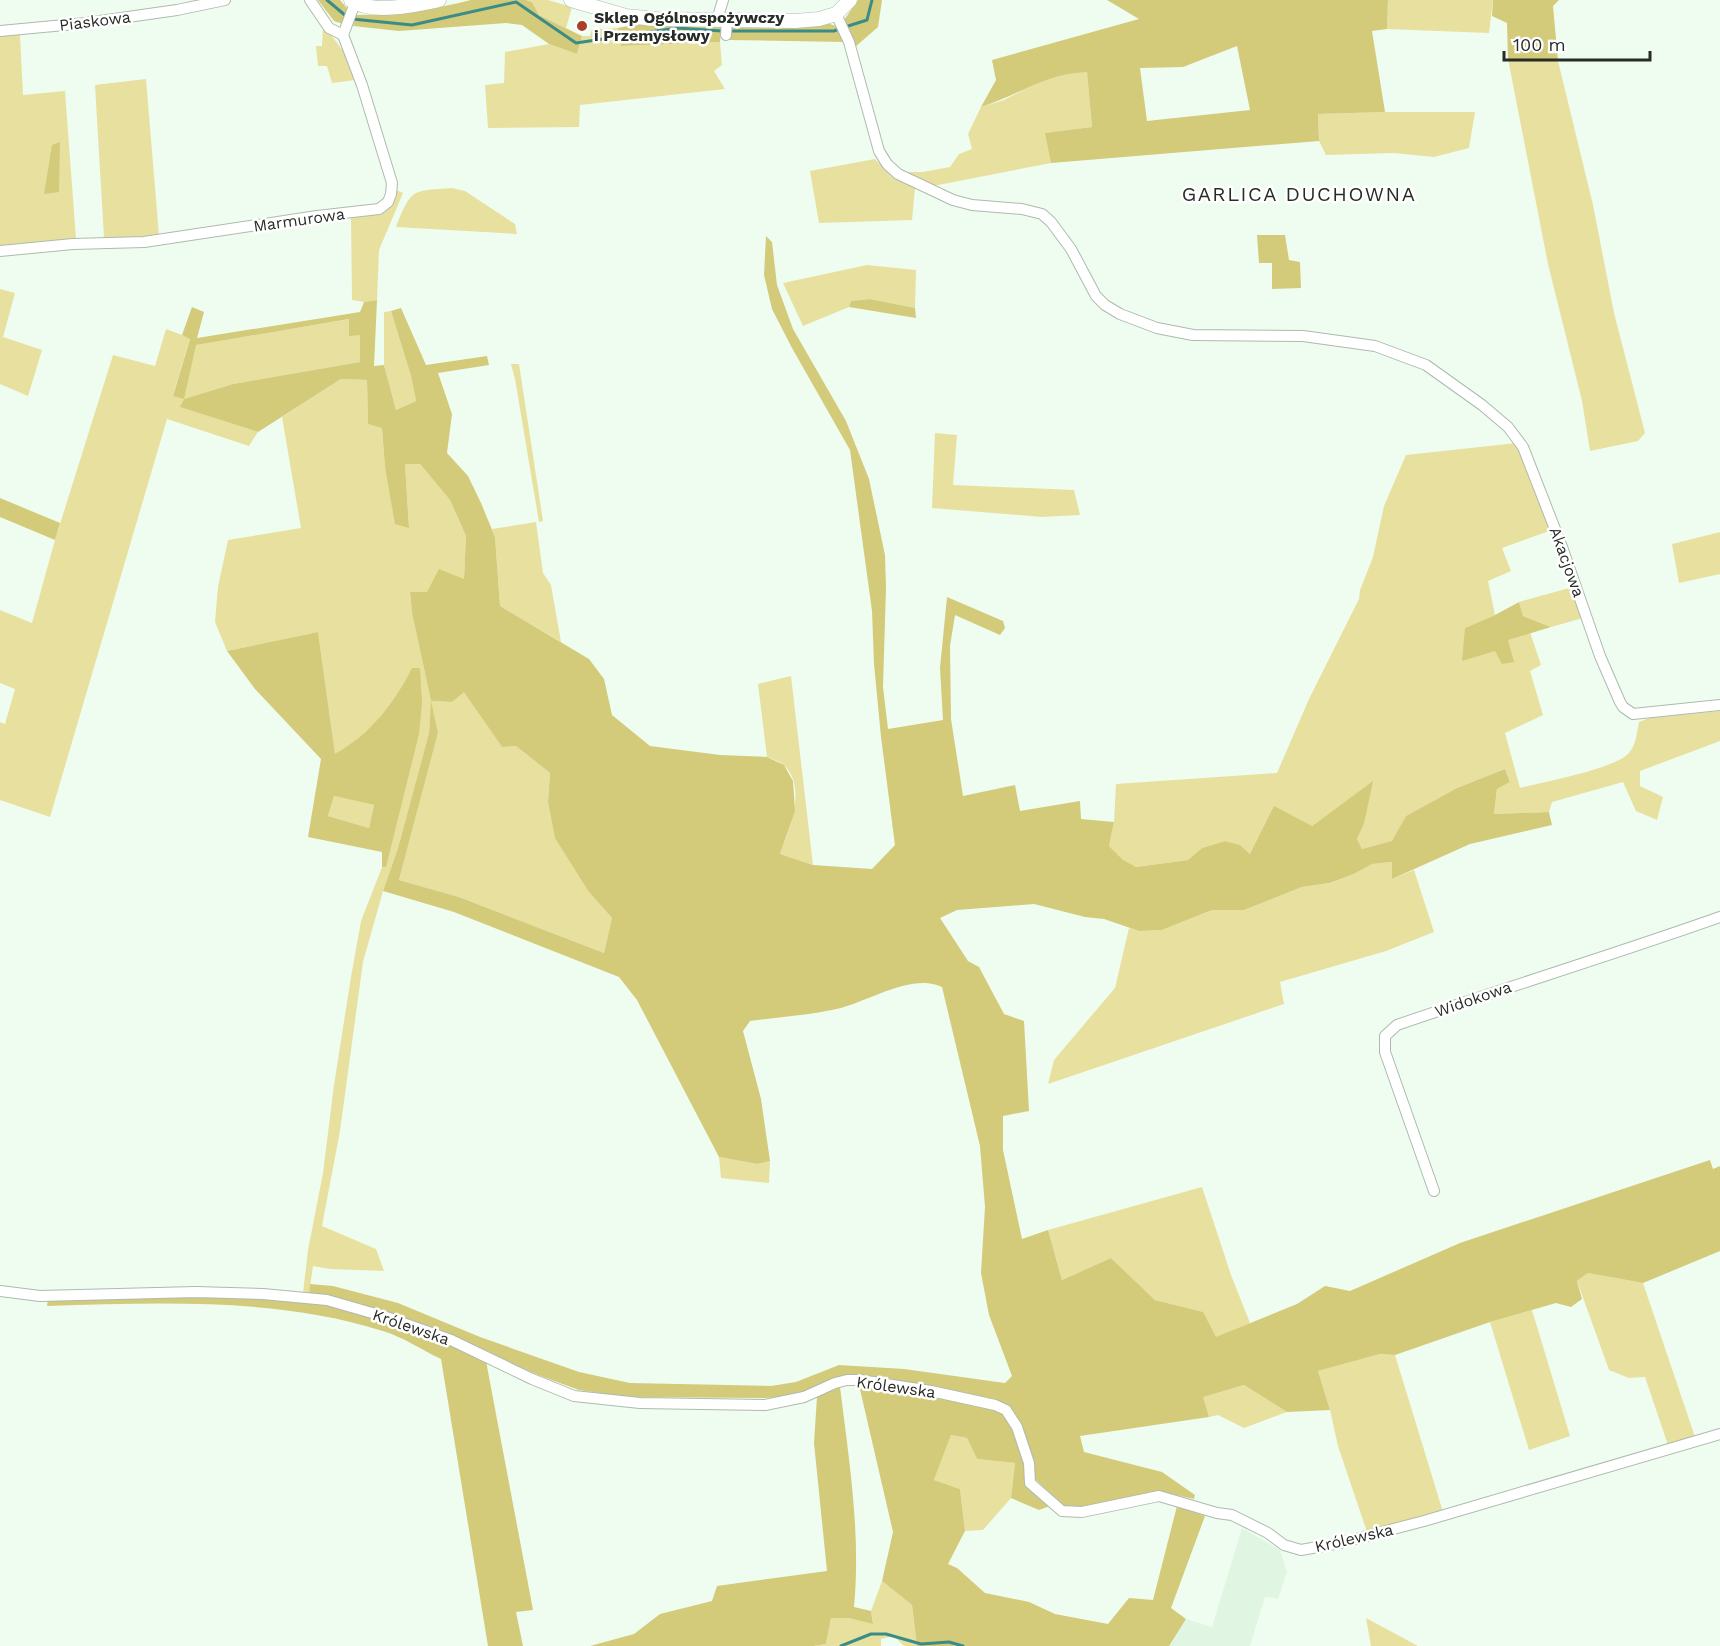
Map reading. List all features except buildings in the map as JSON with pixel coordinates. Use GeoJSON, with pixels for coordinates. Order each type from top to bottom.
{"type":"FeatureCollection","features":[{"type":"Feature","properties":{"kind":"street","name":"Piaskowa"},"geometry":{"type":"LineString","coordinates":[[0,31],[86,23],[177,10],[225,0]]}},
{"type":"Feature","properties":{"kind":"street"},"geometry":{"type":"LineString","coordinates":[[310,0],[329,27],[344,31],[352,5],[396,8],[439,0]]}},
{"type":"Feature","properties":{"kind":"street"},"geometry":{"type":"LineString","coordinates":[[723,0],[724,25]]}},
{"type":"Feature","properties":{"kind":"street"},"geometry":{"type":"LineString","coordinates":[[580,1],[637,17],[724,25],[819,19],[841,23],[850,0]]}},
{"type":"Feature","properties":{"kind":"street","name":"Akacjowa"},"geometry":{"type":"LineString","coordinates":[[841,23],[849,42],[879,151],[887,164],[911,182],[953,200],[972,205],[1022,209],[1042,214],[1051,222],[1071,249],[1096,296],[1114,312],[1146,324],[1202,336],[1282,335],[1342,340],[1376,346],[1422,363],[1492,412],[1521,443],[1559,537],[1600,656],[1623,707],[1633,714],[1720,705]]}},
{"type":"Feature","properties":{"kind":"street","name":"Marmurowa"},"geometry":{"type":"LineString","coordinates":[[0,251],[73,244],[144,242],[379,209],[388,202],[392,183],[344,31]]}},
{"type":"Feature","properties":{"kind":"street","name":"Widokowa"},"geometry":{"type":"LineString","coordinates":[[1434,1191],[1385,1052],[1385,1036],[1397,1025],[1619,953],[1720,916]]}},
{"type":"Feature","properties":{"kind":"street","name":"Królewska"},"geometry":{"type":"LineString","coordinates":[[0,1291],[40,1296],[263,1294],[327,1300],[386,1317],[451,1341],[574,1396],[640,1402],[765,1405],[804,1397],[847,1380],[930,1391],[995,1405],[1006,1410],[1017,1427],[1029,1463],[1030,1483],[1062,1511],[1082,1512],[1159,1496],[1217,1513],[1232,1515],[1268,1533],[1284,1545],[1301,1550],[1340,1543],[1424,1521],[1720,1434]]}},
{"type":"Feature","properties":{"kind":"shaded area"},"geometry":{"type":"Polygon","coordinates":[[[318,0],[340,0],[347,8],[343,24],[334,21],[318,0]]]}},
{"type":"Feature","properties":{"kind":"shaded area"},"geometry":{"type":"Polygon","coordinates":[[[471,0],[526,0],[532,2],[539,15],[582,36],[577,54],[549,44],[522,25],[506,23],[399,31],[353,26],[356,15],[413,11],[471,0]]]}},
{"type":"Feature","properties":{"kind":"shaded area"},"geometry":{"type":"Polygon","coordinates":[[[526,0],[548,0],[572,7],[566,28],[539,15],[532,2],[526,0]]]}},
{"type":"Feature","properties":{"kind":"shaded area"},"geometry":{"type":"Polygon","coordinates":[[[858,0],[882,0],[878,27],[855,47],[844,20],[858,0]]]}},
{"type":"Feature","properties":{"kind":"shaded area"},"geometry":{"type":"Polygon","coordinates":[[[1107,0],[1388,0],[1387,29],[1372,31],[1385,112],[1318,114],[1319,141],[1051,163],[1045,133],[1092,127],[1087,72],[1072,73],[1045,80],[981,107],[996,80],[992,60],[1139,19],[1107,0]],[[1237,46],[1183,67],[1140,68],[1147,121],[1250,110],[1237,46]]]}},
{"type":"Feature","properties":{"kind":"shaded area"},"geometry":{"type":"Polygon","coordinates":[[[1388,0],[1493,0],[1489,33],[1387,29],[1388,0]]]}},
{"type":"Feature","properties":{"kind":"shaded area"},"geometry":{"type":"Polygon","coordinates":[[[1493,0],[1559,0],[1553,6],[1558,61],[1508,59],[1507,23],[1492,16],[1493,0]]]}},
{"type":"Feature","properties":{"kind":"shaded area"},"geometry":{"type":"Polygon","coordinates":[[[642,23],[721,25],[720,42],[621,46],[618,28],[642,23]]]}},
{"type":"Feature","properties":{"kind":"shaded area"},"geometry":{"type":"Polygon","coordinates":[[[828,23],[835,26],[844,42],[729,40],[731,26],[828,23]]]}},
{"type":"Feature","properties":{"kind":"shaded area"},"geometry":{"type":"Polygon","coordinates":[[[323,24],[346,55],[355,80],[332,83],[327,66],[318,66],[316,46],[322,46],[323,24]]]}},
{"type":"Feature","properties":{"kind":"shaded area"},"geometry":{"type":"Polygon","coordinates":[[[618,28],[621,46],[720,42],[722,65],[714,71],[725,89],[580,105],[579,127],[488,128],[485,85],[504,83],[505,52],[549,44],[577,54],[582,36],[590,36],[592,29],[618,28]]]}},
{"type":"Feature","properties":{"kind":"shaded area"},"geometry":{"type":"Polygon","coordinates":[[[0,35],[20,35],[23,95],[65,91],[76,239],[0,246],[0,35]]]}},
{"type":"Feature","properties":{"kind":"shaded area"},"geometry":{"type":"Polygon","coordinates":[[[1508,59],[1558,61],[1593,205],[1614,313],[1645,433],[1638,441],[1590,451],[1582,401],[1548,264],[1508,59]]]}},
{"type":"Feature","properties":{"kind":"shaded area"},"geometry":{"type":"Polygon","coordinates":[[[1087,71],[1092,127],[1046,133],[1051,163],[933,186],[902,172],[923,172],[950,167],[959,154],[972,149],[968,134],[981,107],[1004,100],[1047,78],[1062,73],[1087,71]]]}},
{"type":"Feature","properties":{"kind":"shaded area"},"geometry":{"type":"Polygon","coordinates":[[[146,79],[159,236],[104,238],[95,85],[146,79]]]}},
{"type":"Feature","properties":{"kind":"shaded area"},"geometry":{"type":"Polygon","coordinates":[[[1475,112],[1469,148],[1434,157],[1394,153],[1326,155],[1319,141],[1318,114],[1475,112]]]}},
{"type":"Feature","properties":{"kind":"shaded area"},"geometry":{"type":"Polygon","coordinates":[[[60,142],[59,192],[44,194],[52,145],[60,142]]]}},
{"type":"Feature","properties":{"kind":"shaded area"},"geometry":{"type":"Polygon","coordinates":[[[875,159],[892,177],[915,188],[912,220],[819,223],[810,171],[875,159]]]}},
{"type":"Feature","properties":{"kind":"shaded area"},"geometry":{"type":"Polygon","coordinates":[[[452,188],[465,191],[515,224],[517,234],[396,227],[410,198],[415,194],[420,191],[452,188]]]}},
{"type":"Feature","properties":{"kind":"shaded area"},"geometry":{"type":"Polygon","coordinates":[[[394,189],[403,193],[379,250],[377,300],[364,302],[352,300],[351,218],[374,214],[394,189]]]}},
{"type":"Feature","properties":{"kind":"shaded area"},"geometry":{"type":"Polygon","coordinates":[[[1257,235],[1285,235],[1289,260],[1300,262],[1301,288],[1272,289],[1272,263],[1259,263],[1257,235]]]}},
{"type":"Feature","properties":{"kind":"shaded area"},"geometry":{"type":"Polygon","coordinates":[[[766,236],[772,242],[777,285],[793,329],[846,421],[869,479],[885,555],[883,687],[888,729],[943,720],[940,668],[947,597],[1003,621],[1005,628],[1000,635],[955,615],[950,646],[951,719],[963,796],[1015,785],[1020,811],[1080,801],[1081,819],[1114,822],[1109,846],[1123,860],[1136,867],[1188,860],[1202,848],[1225,841],[1240,845],[1250,854],[1274,806],[1312,826],[1373,781],[1364,824],[1357,839],[1362,849],[1392,841],[1406,816],[1457,788],[1505,769],[1510,782],[1497,789],[1494,814],[1549,812],[1552,825],[1470,844],[1392,879],[1392,862],[1372,864],[1330,883],[1302,887],[1244,910],[1212,910],[1162,930],[1139,931],[1104,919],[1085,917],[1034,904],[957,910],[940,918],[968,961],[979,967],[1004,1014],[1024,1021],[1029,1111],[1003,1116],[1003,1150],[1022,1239],[1048,1230],[1062,1280],[1111,1258],[1155,1300],[1203,1312],[1216,1337],[1297,1304],[1325,1286],[1350,1291],[1460,1243],[1710,1160],[1713,1169],[1720,1166],[1720,1251],[1643,1283],[1588,1273],[1577,1281],[1582,1299],[1571,1307],[1556,1303],[1490,1322],[1395,1355],[1380,1354],[1318,1371],[1330,1410],[1287,1412],[1244,1385],[1203,1397],[1209,1417],[1080,1436],[1084,1452],[1162,1472],[1195,1495],[1194,1499],[1158,1491],[1083,1508],[1064,1506],[1034,1478],[1033,1459],[1020,1423],[1009,1406],[994,1399],[921,1385],[840,1378],[790,1396],[765,1398],[627,1397],[579,1390],[538,1375],[470,1344],[309,1294],[310,1284],[333,1286],[398,1303],[480,1337],[579,1372],[630,1383],[771,1386],[796,1382],[839,1365],[904,1369],[1005,1383],[1012,1376],[989,1315],[981,1273],[985,1207],[980,1146],[942,987],[918,983],[905,985],[841,1008],[750,1021],[743,1031],[761,1099],[770,1161],[757,1164],[719,1157],[637,1000],[619,977],[454,912],[383,891],[398,848],[429,733],[431,701],[412,613],[410,592],[427,592],[439,569],[464,579],[466,536],[450,500],[420,464],[405,464],[409,528],[395,524],[385,467],[382,428],[368,424],[367,380],[341,379],[258,432],[180,407],[184,399],[173,396],[190,339],[182,335],[192,307],[204,312],[197,338],[360,312],[364,302],[377,300],[374,366],[384,365],[396,410],[416,401],[411,376],[391,311],[401,308],[426,365],[487,356],[489,365],[438,373],[452,414],[447,453],[468,476],[495,537],[500,606],[589,659],[604,679],[612,715],[650,746],[720,755],[767,757],[784,765],[793,781],[795,811],[780,854],[813,865],[872,869],[895,845],[881,737],[872,611],[850,450],[772,309],[764,275],[766,236]],[[349,319],[196,345],[184,399],[233,384],[360,362],[360,335],[349,336],[349,319]],[[464,692],[452,702],[431,701],[438,733],[399,880],[459,897],[604,953],[612,918],[589,892],[555,838],[548,801],[550,773],[516,746],[502,747],[464,692]]]}},
{"type":"Feature","properties":{"kind":"shaded area"},"geometry":{"type":"Polygon","coordinates":[[[867,265],[916,270],[915,308],[870,299],[851,301],[849,307],[803,326],[783,283],[867,265]]]}},
{"type":"Feature","properties":{"kind":"shaded area"},"geometry":{"type":"Polygon","coordinates":[[[0,289],[15,293],[3,337],[42,350],[28,396],[0,384],[0,289]]]}},
{"type":"Feature","properties":{"kind":"shaded area"},"geometry":{"type":"Polygon","coordinates":[[[870,299],[915,308],[916,318],[849,307],[851,301],[870,299]]]}},
{"type":"Feature","properties":{"kind":"shaded area"},"geometry":{"type":"Polygon","coordinates":[[[391,311],[411,376],[416,401],[396,410],[384,365],[384,312],[391,311]]]}},
{"type":"Feature","properties":{"kind":"shaded area"},"geometry":{"type":"Polygon","coordinates":[[[350,319],[360,335],[360,362],[233,384],[184,399],[181,407],[258,432],[249,446],[167,419],[50,817],[0,800],[0,722],[5,724],[15,689],[0,683],[0,610],[32,623],[55,540],[113,355],[155,366],[166,329],[190,338],[173,395],[195,345],[350,319]]]}},
{"type":"Feature","properties":{"kind":"shaded area"},"geometry":{"type":"Polygon","coordinates":[[[511,364],[519,364],[543,521],[539,522],[515,379],[511,364]]]}},
{"type":"Feature","properties":{"kind":"shaded area"},"geometry":{"type":"Polygon","coordinates":[[[341,379],[367,380],[368,424],[382,427],[385,467],[409,528],[405,464],[420,464],[450,500],[466,536],[464,580],[427,592],[410,593],[412,613],[431,701],[452,702],[464,691],[502,747],[516,746],[550,773],[548,801],[589,892],[612,918],[604,953],[459,897],[399,880],[438,733],[431,704],[429,733],[398,848],[363,962],[340,1131],[322,1226],[376,1249],[384,1271],[313,1266],[309,1294],[303,1293],[308,1250],[323,1173],[351,977],[361,921],[382,867],[386,866],[420,668],[412,669],[397,695],[380,717],[360,737],[335,755],[318,632],[227,651],[215,622],[218,587],[228,540],[301,528],[282,417],[341,379]]]}},
{"type":"Feature","properties":{"kind":"shaded area"},"geometry":{"type":"Polygon","coordinates":[[[935,433],[957,435],[953,485],[1074,490],[1080,515],[1042,517],[932,508],[935,433]]]}},
{"type":"Feature","properties":{"kind":"shaded area"},"geometry":{"type":"Polygon","coordinates":[[[1517,443],[1552,530],[1502,548],[1511,571],[1488,581],[1495,615],[1465,628],[1507,640],[1530,632],[1541,665],[1530,671],[1543,715],[1505,733],[1520,788],[1594,770],[1621,759],[1629,753],[1633,746],[1639,722],[1649,718],[1720,711],[1720,741],[1640,771],[1640,786],[1663,797],[1657,820],[1636,811],[1623,782],[1552,802],[1549,812],[1494,814],[1497,789],[1510,782],[1505,769],[1457,788],[1406,816],[1393,841],[1362,849],[1357,839],[1364,824],[1372,782],[1312,826],[1250,854],[1240,845],[1225,841],[1202,848],[1188,860],[1136,867],[1123,861],[1109,846],[1114,822],[1116,784],[1277,773],[1309,699],[1359,599],[1360,590],[1373,557],[1384,506],[1406,455],[1517,443]]]}},
{"type":"Feature","properties":{"kind":"shaded area"},"geometry":{"type":"Polygon","coordinates":[[[0,498],[60,523],[55,540],[0,517],[0,498]]]}},
{"type":"Feature","properties":{"kind":"shaded area"},"geometry":{"type":"Polygon","coordinates":[[[536,522],[543,573],[551,585],[561,642],[500,606],[495,537],[492,529],[536,522]]]}},
{"type":"Feature","properties":{"kind":"shaded area"},"geometry":{"type":"Polygon","coordinates":[[[1720,532],[1720,574],[1679,583],[1672,544],[1720,532]]]}},
{"type":"Feature","properties":{"kind":"shaded area"},"geometry":{"type":"Polygon","coordinates":[[[1573,587],[1583,618],[1551,627],[1523,616],[1519,602],[1573,587]]]}},
{"type":"Feature","properties":{"kind":"shaded area"},"geometry":{"type":"Polygon","coordinates":[[[1519,602],[1523,616],[1551,627],[1508,640],[1514,662],[1502,664],[1495,651],[1462,661],[1465,628],[1519,602]]]}},
{"type":"Feature","properties":{"kind":"shaded area"},"geometry":{"type":"Polygon","coordinates":[[[318,632],[335,754],[359,737],[380,717],[412,668],[420,668],[422,703],[419,734],[386,867],[382,867],[382,852],[308,837],[321,759],[255,689],[227,651],[318,632]],[[334,796],[328,816],[369,828],[374,805],[334,796]]]}},
{"type":"Feature","properties":{"kind":"shaded area"},"geometry":{"type":"Polygon","coordinates":[[[791,676],[813,865],[780,854],[794,809],[795,786],[785,766],[767,757],[758,684],[791,676]]]}},
{"type":"Feature","properties":{"kind":"shaded area"},"geometry":{"type":"Polygon","coordinates":[[[334,796],[374,805],[369,828],[328,816],[334,796]]]}},
{"type":"Feature","properties":{"kind":"shaded area"},"geometry":{"type":"Polygon","coordinates":[[[1392,862],[1392,879],[1414,870],[1434,932],[1386,951],[1280,982],[1284,1004],[1048,1084],[1054,1060],[1115,988],[1129,928],[1139,931],[1162,930],[1212,910],[1244,910],[1302,887],[1331,883],[1372,864],[1392,862]]]}},
{"type":"Feature","properties":{"kind":"shaded area"},"geometry":{"type":"Polygon","coordinates":[[[719,1157],[757,1164],[770,1161],[769,1183],[721,1178],[719,1157]]]}},
{"type":"Feature","properties":{"kind":"shaded area"},"geometry":{"type":"Polygon","coordinates":[[[1202,1187],[1231,1275],[1250,1323],[1216,1338],[1202,1312],[1155,1300],[1111,1258],[1062,1280],[1048,1230],[1202,1187]]]}},
{"type":"Feature","properties":{"kind":"shaded area"},"geometry":{"type":"Polygon","coordinates":[[[1588,1273],[1643,1283],[1695,1437],[1668,1445],[1645,1377],[1629,1378],[1609,1370],[1577,1281],[1588,1273]]]}},
{"type":"Feature","properties":{"kind":"shaded area"},"geometry":{"type":"Polygon","coordinates":[[[194,1295],[326,1303],[449,1342],[486,1361],[533,1610],[516,1612],[523,1646],[488,1646],[441,1359],[383,1331],[301,1312],[217,1305],[47,1306],[48,1297],[194,1295]]]}},
{"type":"Feature","properties":{"kind":"shaded area"},"geometry":{"type":"Polygon","coordinates":[[[1532,1310],[1570,1436],[1529,1450],[1490,1322],[1532,1310]]]}},
{"type":"Feature","properties":{"kind":"shaded area"},"geometry":{"type":"Polygon","coordinates":[[[1380,1354],[1395,1355],[1443,1512],[1367,1532],[1338,1446],[1318,1371],[1380,1354]]]}},
{"type":"Feature","properties":{"kind":"shaded area"},"geometry":{"type":"Polygon","coordinates":[[[859,1385],[928,1395],[1002,1411],[1008,1420],[1020,1446],[1027,1486],[1050,1506],[1039,1510],[1011,1498],[1015,1463],[977,1459],[967,1438],[951,1435],[934,1480],[960,1489],[965,1531],[948,1564],[957,1568],[985,1593],[1029,1602],[1055,1614],[1108,1624],[1129,1598],[1153,1600],[1177,1506],[1205,1516],[1171,1608],[1186,1619],[1169,1646],[917,1646],[912,1605],[882,1581],[893,1532],[859,1385]]]}},
{"type":"Feature","properties":{"kind":"shaded area"},"geometry":{"type":"Polygon","coordinates":[[[1244,1385],[1287,1412],[1244,1428],[1218,1415],[1209,1417],[1202,1397],[1244,1385]]]}},
{"type":"Feature","properties":{"kind":"shaded area"},"geometry":{"type":"Polygon","coordinates":[[[840,1387],[855,1524],[854,1607],[871,1611],[873,1624],[849,1618],[831,1618],[826,1644],[813,1646],[590,1646],[634,1634],[660,1614],[712,1601],[717,1586],[827,1571],[814,1443],[817,1397],[840,1387]]]}},
{"type":"Feature","properties":{"kind":"shaded area"},"geometry":{"type":"Polygon","coordinates":[[[951,1435],[967,1438],[977,1459],[1015,1463],[1011,1498],[983,1530],[965,1531],[960,1489],[934,1480],[951,1435]]]}},
{"type":"Feature","properties":{"kind":"shaded area"},"geometry":{"type":"Polygon","coordinates":[[[1242,1528],[1280,1550],[1287,1572],[1278,1599],[1265,1597],[1250,1646],[1169,1646],[1186,1619],[1212,1627],[1242,1528]]]}},
{"type":"Feature","properties":{"kind":"shaded area"},"geometry":{"type":"Polygon","coordinates":[[[882,1581],[912,1605],[917,1646],[904,1646],[894,1636],[881,1639],[881,1646],[813,1646],[826,1644],[831,1618],[849,1618],[873,1623],[871,1611],[882,1581]]]}},
{"type":"Feature","properties":{"kind":"shaded area"},"geometry":{"type":"Polygon","coordinates":[[[1366,1618],[1418,1646],[1371,1646],[1366,1618]]]}},
{"type":"Feature","properties":{"kind":"waterway"},"geometry":{"type":"LineString","coordinates":[[327,0],[346,16]]}},
{"type":"Feature","properties":{"kind":"waterway"},"geometry":{"type":"LineString","coordinates":[[845,27],[867,20],[872,0]]}},
{"type":"Feature","properties":{"kind":"waterway"},"geometry":{"type":"LineString","coordinates":[[352,19],[412,25],[516,2],[576,43],[677,28],[722,31]]}},
{"type":"Feature","properties":{"kind":"waterway"},"geometry":{"type":"LineString","coordinates":[[729,31],[834,31],[839,29]]}},
{"type":"Feature","properties":{"kind":"waterway"},"geometry":{"type":"LineString","coordinates":[[841,1646],[871,1634],[886,1634],[921,1644],[949,1642],[963,1646]]}},
{"type":"Feature","properties":{"kind":"place","name":"Sklep Ogólnospożywczy i Przemysłowy"},"geometry":{"type":"Point","coordinates":[582,26]}},
{"type":"Feature","properties":{"kind":"district","name":"GARLICA DUCHOWNA"},"geometry":{"type":"Point","coordinates":[1299,194]}}]}
